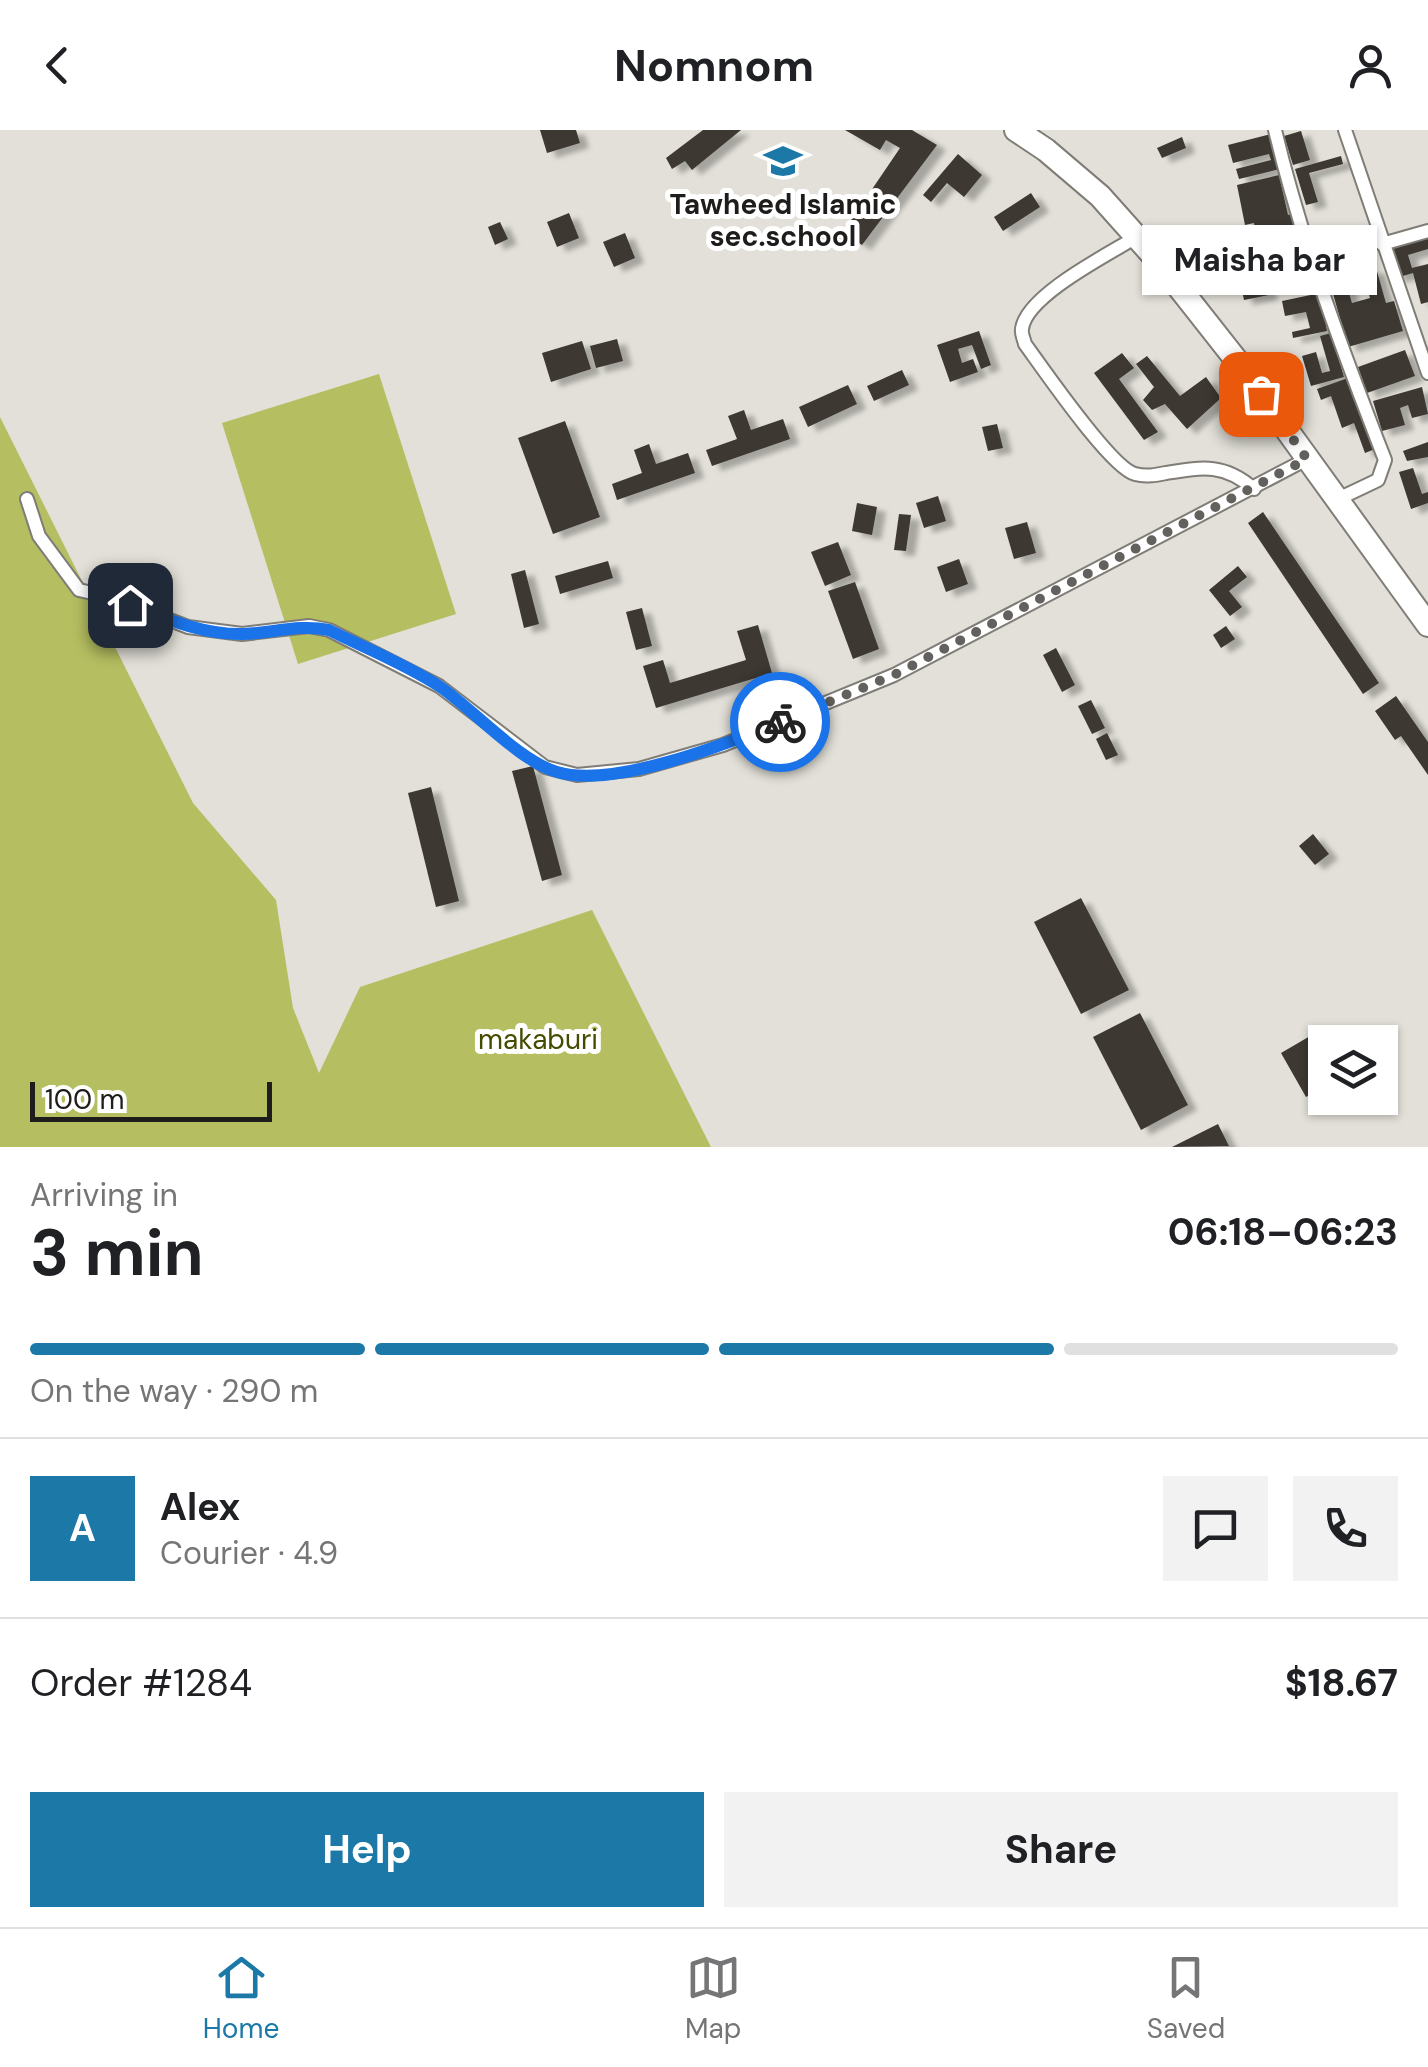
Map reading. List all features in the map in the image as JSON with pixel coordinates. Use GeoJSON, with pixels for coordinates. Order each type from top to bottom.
{"type":"FeatureCollection","features":[{"type":"Feature","properties":{"kind":"highway"},"geometry":{"type":"LineString","coordinates":[[1016,130],[1045,140],[1160,262],[1238,361],[1428,625]]}},
{"type":"Feature","properties":{"kind":"street"},"geometry":{"type":"LineString","coordinates":[[1275,130],[1310,257],[1385,460],[1378,480],[1338,499]]}},
{"type":"Feature","properties":{"kind":"street"},"geometry":{"type":"LineString","coordinates":[[1345,130],[1428,374]]}},
{"type":"Feature","properties":{"kind":"street"},"geometry":{"type":"LineString","coordinates":[[1160,262],[1226,266],[1310,257],[1428,231]]}},
{"type":"Feature","properties":{"kind":"street"},"geometry":{"type":"LineString","coordinates":[[1138,236],[1052,290],[1031,309],[1022,328],[1026,344],[1102,449],[1121,468],[1150,476],[1211,468],[1225,470],[1254,489]]}},
{"type":"Feature","properties":{"kind":"street"},"geometry":{"type":"LineString","coordinates":[[26,499],[39,536],[79,590],[92,592],[107,587],[130,605],[188,627],[242,634],[309,626],[329,630],[439,686],[545,767],[577,775],[640,769],[682,758],[894,675],[1307,459]]}},
{"type":"Feature","properties":{"kind":"green space"},"geometry":{"type":"Polygon","coordinates":[[[379,374],[456,614],[298,664],[222,423],[379,374]]]}},
{"type":"Feature","properties":{"kind":"green space","name":"makaburi"},"geometry":{"type":"Polygon","coordinates":[[[0,417],[193,803],[276,900],[293,1008],[319,1073],[360,987],[592,910],[711,1147],[0,1147],[0,417]]]}},
{"type":"Feature","properties":{"kind":"building"},"geometry":{"type":"Polygon","coordinates":[[[540,130],[576,130],[580,143],[547,153],[540,130]]]}},
{"type":"Feature","properties":{"kind":"building"},"geometry":{"type":"Polygon","coordinates":[[[703,130],[741,130],[692,170],[685,161],[672,169],[666,158],[703,130]]]}},
{"type":"Feature","properties":{"kind":"building"},"geometry":{"type":"Polygon","coordinates":[[[845,130],[912,130],[937,145],[862,245],[843,232],[900,148],[886,140],[880,150],[845,130]]]}},
{"type":"Feature","properties":{"kind":"building"},"geometry":{"type":"Polygon","coordinates":[[[1301,131],[1310,160],[1293,165],[1284,136],[1301,131]]]}},
{"type":"Feature","properties":{"kind":"building"},"geometry":{"type":"Polygon","coordinates":[[[1271,134],[1280,169],[1239,179],[1236,169],[1271,160],[1269,154],[1233,163],[1228,145],[1271,134]]]}},
{"type":"Feature","properties":{"kind":"building"},"geometry":{"type":"Polygon","coordinates":[[[1182,137],[1186,148],[1162,158],[1157,148],[1182,137]]]}},
{"type":"Feature","properties":{"kind":"building"},"geometry":{"type":"Polygon","coordinates":[[[958,154],[982,175],[964,197],[947,183],[931,202],[923,195],[958,154]]]}},
{"type":"Feature","properties":{"kind":"building"},"geometry":{"type":"Polygon","coordinates":[[[1341,156],[1343,164],[1309,173],[1318,202],[1306,205],[1295,169],[1341,156]]]}},
{"type":"Feature","properties":{"kind":"building"},"geometry":{"type":"Polygon","coordinates":[[[1279,175],[1288,215],[1295,213],[1302,245],[1244,257],[1238,232],[1253,229],[1256,242],[1288,235],[1286,227],[1256,233],[1254,223],[1245,225],[1237,185],[1279,175]]]}},
{"type":"Feature","properties":{"kind":"building"},"geometry":{"type":"Polygon","coordinates":[[[1031,193],[1040,207],[1003,231],[994,217],[1031,193]]]}},
{"type":"Feature","properties":{"kind":"building"},"geometry":{"type":"Polygon","coordinates":[[[569,213],[579,238],[557,247],[547,222],[569,213]]]}},
{"type":"Feature","properties":{"kind":"building"},"geometry":{"type":"Polygon","coordinates":[[[500,222],[508,239],[495,245],[488,227],[500,222]]]}},
{"type":"Feature","properties":{"kind":"building"},"geometry":{"type":"Polygon","coordinates":[[[625,233],[635,258],[614,267],[603,242],[625,233]]]}},
{"type":"Feature","properties":{"kind":"building"},"geometry":{"type":"Polygon","coordinates":[[[1428,235],[1428,249],[1408,255],[1412,268],[1428,264],[1428,302],[1421,304],[1413,273],[1396,278],[1387,247],[1428,235]]]}},
{"type":"Feature","properties":{"kind":"building"},"geometry":{"type":"Polygon","coordinates":[[[1331,255],[1333,262],[1351,257],[1354,268],[1327,276],[1321,258],[1331,255]]]}},
{"type":"Feature","properties":{"kind":"building"},"geometry":{"type":"Polygon","coordinates":[[[1263,267],[1269,295],[1244,300],[1238,272],[1263,267]]]}},
{"type":"Feature","properties":{"kind":"building"},"geometry":{"type":"Polygon","coordinates":[[[1376,268],[1386,303],[1394,301],[1403,331],[1348,347],[1330,283],[1345,279],[1352,303],[1370,298],[1362,271],[1376,268]]]}},
{"type":"Feature","properties":{"kind":"building"},"geometry":{"type":"Polygon","coordinates":[[[1320,293],[1327,331],[1293,338],[1292,332],[1310,328],[1306,312],[1285,316],[1282,301],[1320,293]]]}},
{"type":"Feature","properties":{"kind":"building"},"geometry":{"type":"Polygon","coordinates":[[[979,331],[991,365],[981,369],[972,345],[958,349],[962,363],[973,359],[978,372],[950,382],[937,345],[979,331]]]}},
{"type":"Feature","properties":{"kind":"building"},"geometry":{"type":"Polygon","coordinates":[[[1331,333],[1344,377],[1311,386],[1302,356],[1316,352],[1322,373],[1330,371],[1320,336],[1331,333]]]}},
{"type":"Feature","properties":{"kind":"building"},"geometry":{"type":"Polygon","coordinates":[[[617,339],[623,361],[596,368],[590,346],[617,339]]]}},
{"type":"Feature","properties":{"kind":"building"},"geometry":{"type":"Polygon","coordinates":[[[582,341],[591,369],[551,382],[542,353],[582,341]]]}},
{"type":"Feature","properties":{"kind":"building"},"geometry":{"type":"Polygon","coordinates":[[[1405,350],[1415,376],[1367,393],[1358,367],[1405,350]]]}},
{"type":"Feature","properties":{"kind":"building"},"geometry":{"type":"Polygon","coordinates":[[[1122,353],[1134,368],[1119,379],[1158,432],[1144,440],[1094,373],[1122,353]]]}},
{"type":"Feature","properties":{"kind":"building"},"geometry":{"type":"Polygon","coordinates":[[[1147,356],[1180,396],[1206,377],[1221,398],[1187,429],[1165,404],[1152,410],[1143,400],[1154,387],[1136,364],[1147,356]]]}},
{"type":"Feature","properties":{"kind":"building"},"geometry":{"type":"Polygon","coordinates":[[[902,370],[909,385],[874,401],[867,386],[902,370]]]}},
{"type":"Feature","properties":{"kind":"building"},"geometry":{"type":"Polygon","coordinates":[[[1348,378],[1375,449],[1365,453],[1354,423],[1342,428],[1331,396],[1321,400],[1317,389],[1348,378]]]}},
{"type":"Feature","properties":{"kind":"building"},"geometry":{"type":"Polygon","coordinates":[[[848,385],[857,404],[808,427],[799,407],[848,385]]]}},
{"type":"Feature","properties":{"kind":"building"},"geometry":{"type":"Polygon","coordinates":[[[1422,387],[1428,414],[1412,418],[1408,405],[1400,408],[1405,425],[1382,431],[1373,401],[1422,387]]]}},
{"type":"Feature","properties":{"kind":"building"},"geometry":{"type":"Polygon","coordinates":[[[744,410],[751,430],[783,419],[790,439],[712,466],[706,450],[737,439],[728,416],[744,410]]]}},
{"type":"Feature","properties":{"kind":"building"},"geometry":{"type":"Polygon","coordinates":[[[565,421],[600,517],[553,534],[518,438],[565,421]]]}},
{"type":"Feature","properties":{"kind":"building"},"geometry":{"type":"Polygon","coordinates":[[[997,424],[1003,448],[988,451],[982,427],[997,424]]]}},
{"type":"Feature","properties":{"kind":"building"},"geometry":{"type":"Polygon","coordinates":[[[1428,442],[1428,457],[1407,461],[1403,451],[1428,442]]]}},
{"type":"Feature","properties":{"kind":"building"},"geometry":{"type":"Polygon","coordinates":[[[649,444],[656,464],[688,453],[695,473],[617,500],[612,484],[642,473],[634,450],[649,444]]]}},
{"type":"Feature","properties":{"kind":"building"},"geometry":{"type":"Polygon","coordinates":[[[1413,468],[1422,494],[1428,492],[1428,503],[1411,509],[1399,472],[1413,468]]]}},
{"type":"Feature","properties":{"kind":"building"},"geometry":{"type":"Polygon","coordinates":[[[938,496],[946,521],[924,528],[916,503],[938,496]]]}},
{"type":"Feature","properties":{"kind":"building"},"geometry":{"type":"Polygon","coordinates":[[[857,503],[877,507],[872,535],[852,531],[857,503]]]}},
{"type":"Feature","properties":{"kind":"building"},"geometry":{"type":"Polygon","coordinates":[[[1263,512],[1379,683],[1363,694],[1248,523],[1263,512]]]}},
{"type":"Feature","properties":{"kind":"building"},"geometry":{"type":"Polygon","coordinates":[[[899,514],[911,515],[906,551],[894,550],[899,514]]]}},
{"type":"Feature","properties":{"kind":"building"},"geometry":{"type":"Polygon","coordinates":[[[1027,522],[1036,553],[1014,559],[1005,528],[1027,522]]]}},
{"type":"Feature","properties":{"kind":"building"},"geometry":{"type":"Polygon","coordinates":[[[838,542],[851,575],[825,586],[811,552],[838,542]]]}},
{"type":"Feature","properties":{"kind":"building"},"geometry":{"type":"Polygon","coordinates":[[[959,559],[968,584],[946,592],[937,567],[959,559]]]}},
{"type":"Feature","properties":{"kind":"building"},"geometry":{"type":"Polygon","coordinates":[[[608,561],[613,578],[560,594],[555,576],[608,561]]]}},
{"type":"Feature","properties":{"kind":"building"},"geometry":{"type":"Polygon","coordinates":[[[1238,566],[1247,577],[1229,591],[1242,607],[1230,616],[1209,590],[1238,566]]]}},
{"type":"Feature","properties":{"kind":"building"},"geometry":{"type":"Polygon","coordinates":[[[525,570],[539,624],[524,628],[511,574],[525,570]]]}},
{"type":"Feature","properties":{"kind":"building"},"geometry":{"type":"Polygon","coordinates":[[[855,582],[879,649],[853,659],[828,591],[855,582]]]}},
{"type":"Feature","properties":{"kind":"building"},"geometry":{"type":"Polygon","coordinates":[[[642,608],[652,646],[636,650],[626,612],[642,608]]]}},
{"type":"Feature","properties":{"kind":"building"},"geometry":{"type":"Polygon","coordinates":[[[758,625],[772,673],[656,708],[643,666],[663,660],[670,683],[746,660],[737,631],[758,625]]]}},
{"type":"Feature","properties":{"kind":"building"},"geometry":{"type":"Polygon","coordinates":[[[1226,626],[1235,639],[1221,648],[1213,635],[1226,626]]]}},
{"type":"Feature","properties":{"kind":"building"},"geometry":{"type":"Polygon","coordinates":[[[1056,648],[1075,685],[1062,692],[1043,655],[1056,648]]]}},
{"type":"Feature","properties":{"kind":"building"},"geometry":{"type":"Polygon","coordinates":[[[1396,696],[1428,742],[1428,775],[1401,736],[1395,740],[1375,711],[1396,696]]]}},
{"type":"Feature","properties":{"kind":"building"},"geometry":{"type":"Polygon","coordinates":[[[1091,700],[1105,728],[1092,734],[1078,706],[1091,700]]]}},
{"type":"Feature","properties":{"kind":"building"},"geometry":{"type":"Polygon","coordinates":[[[1107,733],[1118,755],[1106,760],[1096,739],[1107,733]]]}},
{"type":"Feature","properties":{"kind":"building"},"geometry":{"type":"Polygon","coordinates":[[[533,766],[562,875],[542,881],[512,771],[533,766]]]}},
{"type":"Feature","properties":{"kind":"building"},"geometry":{"type":"Polygon","coordinates":[[[431,787],[459,901],[436,907],[408,793],[431,787]]]}},
{"type":"Feature","properties":{"kind":"building"},"geometry":{"type":"Polygon","coordinates":[[[1313,834],[1329,854],[1315,865],[1299,846],[1313,834]]]}},
{"type":"Feature","properties":{"kind":"building"},"geometry":{"type":"Polygon","coordinates":[[[1081,898],[1129,990],[1081,1014],[1034,922],[1081,898]]]}},
{"type":"Feature","properties":{"kind":"building"},"geometry":{"type":"Polygon","coordinates":[[[1140,1013],[1188,1105],[1141,1130],[1093,1037],[1140,1013]]]}},
{"type":"Feature","properties":{"kind":"building"},"geometry":{"type":"Polygon","coordinates":[[[1308,1037],[1308,1096],[1306,1097],[1281,1053],[1308,1037]]]}},
{"type":"Feature","properties":{"kind":"building"},"geometry":{"type":"Polygon","coordinates":[[[1218,1124],[1229,1146],[1172,1147],[1218,1124]]]}},
{"type":"Feature","properties":{"kind":"way so far"},"geometry":{"type":"LineString","coordinates":[[780,722],[894,675],[1307,459],[1261,394]]}},
{"type":"Feature","properties":{"kind":"place","name":"Tawheed Islamic sec.school"},"geometry":{"type":"Point","coordinates":[783,161]}},
{"type":"Feature","properties":{"kind":"place","name":"Maisha bar"},"geometry":{"type":"Point","coordinates":[1261,394]}},
{"type":"Feature","properties":{"kind":"route"},"geometry":{"type":"LineString","coordinates":[[130,605],[188,627],[242,634],[309,626],[329,630],[439,686],[526,754],[560,773],[640,769],[723,745],[780,722]]}}]}
